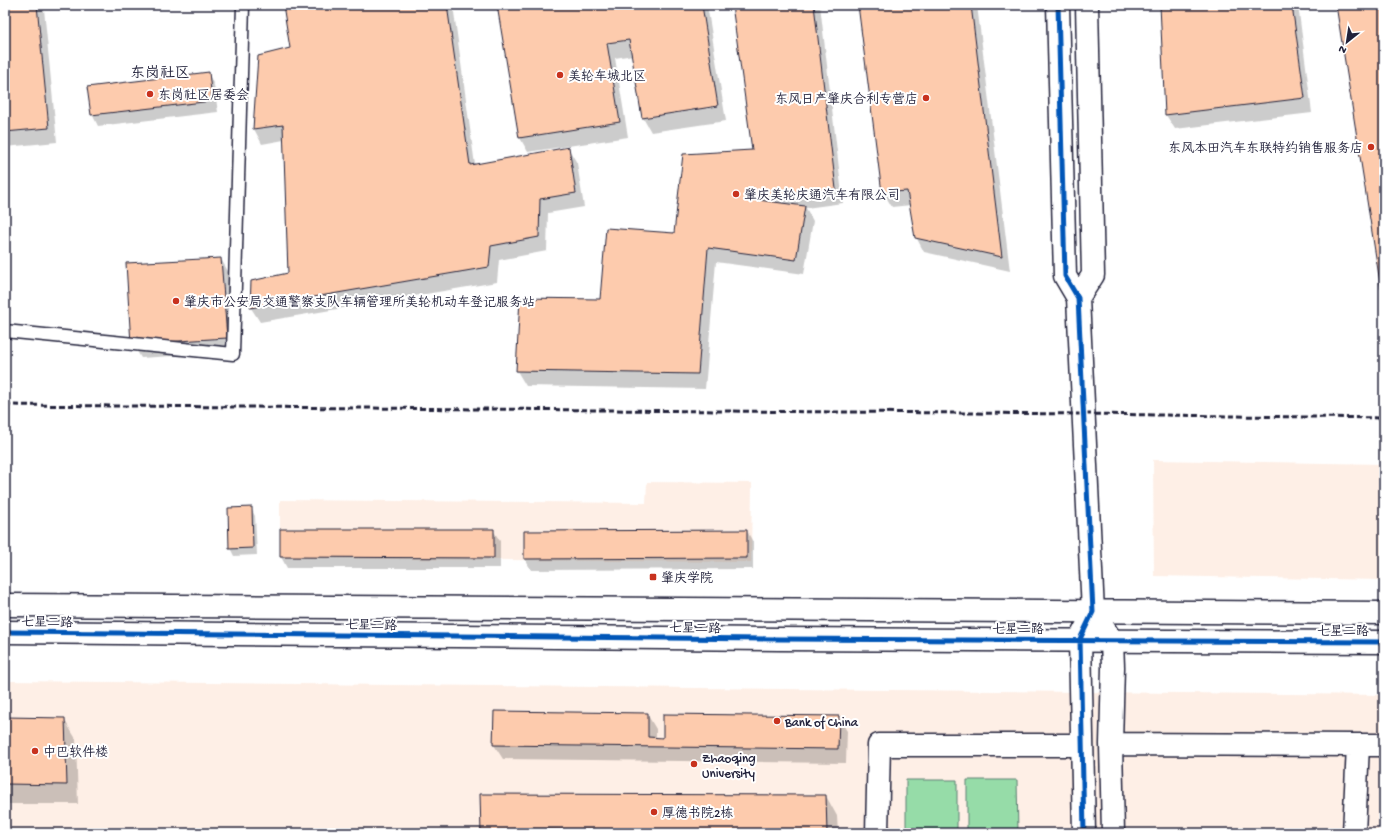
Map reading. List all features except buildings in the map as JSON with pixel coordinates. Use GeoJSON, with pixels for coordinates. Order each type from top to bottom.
{"type":"FeatureCollection","features":[{"type":"Feature","properties":{"kind":"street"},"geometry":{"type":"LineString","coordinates":[[1058,5],[1065,276],[1078,298],[1093,612],[1080,639],[1084,833]]}},
{"type":"Feature","properties":{"kind":"street"},"geometry":{"type":"LineString","coordinates":[[1078,298],[1092,276],[1087,5]]}},
{"type":"Feature","properties":{"kind":"street","name":"七星二路"},"geometry":{"type":"LineString","coordinates":[[5,605],[1384,613]]}},
{"type":"Feature","properties":{"kind":"street"},"geometry":{"type":"LineString","coordinates":[[236,606],[236,634]]}},
{"type":"Feature","properties":{"kind":"street"},"geometry":{"type":"LineString","coordinates":[[1093,612],[1112,641],[1113,666],[1111,744],[1113,833]]}},
{"type":"Feature","properties":{"kind":"street","name":"七星二路"},"geometry":{"type":"LineString","coordinates":[[5,632],[787,639],[1080,639],[1112,641],[1384,642]]}},
{"type":"Feature","properties":{"kind":"street"},"geometry":{"type":"LineString","coordinates":[[1111,744],[1384,745]]}},
{"type":"Feature","properties":{"kind":"street"},"geometry":{"type":"LineString","coordinates":[[876,833],[879,745],[1082,745]]}},
{"type":"Feature","properties":{"kind":"street"},"geometry":{"type":"LineString","coordinates":[[1354,833],[1358,745]]}},
{"type":"Feature","properties":{"kind":"lane"},"geometry":{"type":"LineString","coordinates":[[5,331],[233,354],[243,5]]}},
{"type":"Feature","properties":{"kind":"shaded area"},"geometry":{"type":"Polygon","coordinates":[[[1153,460],[1384,464],[1384,580],[1154,576],[1153,460]]]}},
{"type":"Feature","properties":{"kind":"shaded area"},"geometry":{"type":"Polygon","coordinates":[[[647,482],[752,483],[751,562],[280,558],[280,500],[646,503],[647,482]]]}},
{"type":"Feature","properties":{"kind":"shaded area","name":"Zhaoqing University"},"geometry":{"type":"Polygon","coordinates":[[[5,681],[1384,695],[1384,833],[5,833],[5,681]]]}},
{"type":"Feature","properties":{"kind":"green space"},"geometry":{"type":"Polygon","coordinates":[[[906,780],[957,780],[957,833],[906,833],[906,780]]]}},
{"type":"Feature","properties":{"kind":"green space"},"geometry":{"type":"Polygon","coordinates":[[[967,780],[1017,780],[1018,833],[967,833],[967,780]]]}},
{"type":"Feature","properties":{"kind":"railway"},"geometry":{"type":"LineString","coordinates":[[5,405],[1384,418]]}},
{"type":"Feature","properties":{"kind":"cycle path"},"geometry":{"type":"LineString","coordinates":[[1058,5],[1065,276],[1078,298],[1093,612],[1080,639],[1084,833]]}},
{"type":"Feature","properties":{"kind":"cycle path"},"geometry":{"type":"LineString","coordinates":[[5,632],[779,639],[1384,642]]}},
{"type":"Feature","properties":{"kind":"place","name":"美轮车城北区"},"geometry":{"type":"Point","coordinates":[560,75]}},
{"type":"Feature","properties":{"kind":"place","name":"东岗社区居委会"},"geometry":{"type":"Point","coordinates":[150,94]}},
{"type":"Feature","properties":{"kind":"place","name":"东风日产肇庆合利专营店"},"geometry":{"type":"Point","coordinates":[926,98]}},
{"type":"Feature","properties":{"kind":"place","name":"东风本田汽车东联特约销售服务店"},"geometry":{"type":"Point","coordinates":[1371,147]}},
{"type":"Feature","properties":{"kind":"place","name":"肇庆美轮庆通汽车有限公司"},"geometry":{"type":"Point","coordinates":[736,194]}},
{"type":"Feature","properties":{"kind":"place","name":"肇庆市公安局交通警察支队车辆管理所美轮机动车登记服务站"},"geometry":{"type":"Point","coordinates":[176,301]}},
{"type":"Feature","properties":{"kind":"place","name":"肇庆学院"},"geometry":{"type":"Point","coordinates":[653,577]}},
{"type":"Feature","properties":{"kind":"place","name":"Bank of China"},"geometry":{"type":"Point","coordinates":[777,721]}},
{"type":"Feature","properties":{"kind":"place","name":"中巴软件楼"},"geometry":{"type":"Point","coordinates":[35,751]}},
{"type":"Feature","properties":{"kind":"place","name":"Zhaoqing University"},"geometry":{"type":"Point","coordinates":[694,764]}},
{"type":"Feature","properties":{"kind":"place","name":"厚德书院2栋"},"geometry":{"type":"Point","coordinates":[654,812]}},
{"type":"Feature","properties":{"kind":"district","name":"东岗社区"},"geometry":{"type":"Point","coordinates":[160,72]}}]}
